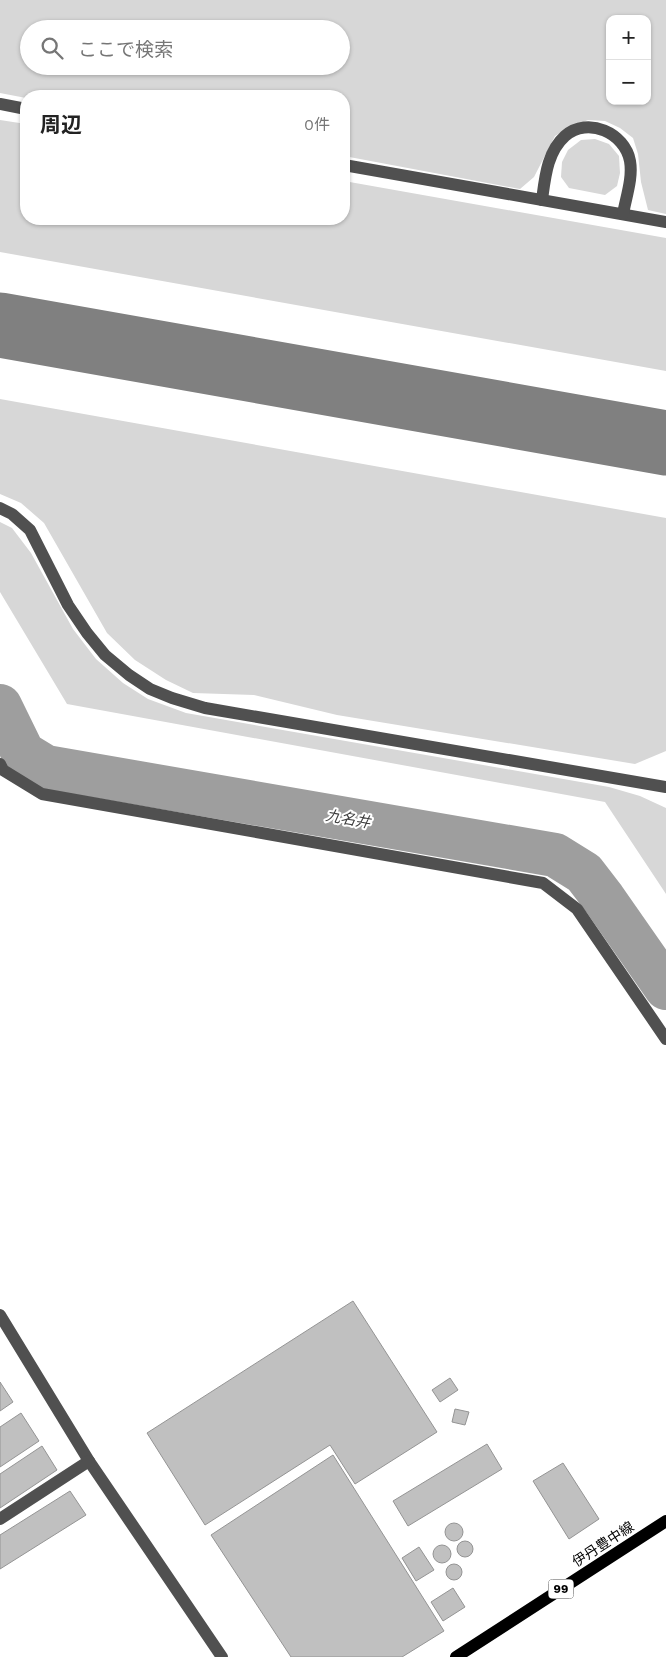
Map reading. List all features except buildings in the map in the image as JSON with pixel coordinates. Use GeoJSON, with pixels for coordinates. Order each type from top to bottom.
{"type":"FeatureCollection","features":[{"type":"Feature","properties":{"kind":"main road","name":"伊丹豊中線"},"geometry":{"type":"LineString","coordinates":[[456,1657],[666,1521]]}},
{"type":"Feature","properties":{"kind":"street"},"geometry":{"type":"LineString","coordinates":[[0,104],[20,108]]}},
{"type":"Feature","properties":{"kind":"street"},"geometry":{"type":"LineString","coordinates":[[542,200],[549,161],[565,136],[577,130],[603,129],[616,136],[625,148],[630,161],[630,179],[623,214]]}},
{"type":"Feature","properties":{"kind":"street"},"geometry":{"type":"LineString","coordinates":[[350,166],[666,222]]}},
{"type":"Feature","properties":{"kind":"street"},"geometry":{"type":"LineString","coordinates":[[0,508],[12,514],[30,530],[68,605],[105,655],[136,679],[165,695],[205,708],[666,787]]}},
{"type":"Feature","properties":{"kind":"street"},"geometry":{"type":"LineString","coordinates":[[0,764],[3,770],[42,794],[543,883],[577,909],[666,1039]]}},
{"type":"Feature","properties":{"kind":"street"},"geometry":{"type":"LineString","coordinates":[[0,1315],[89,1461],[222,1657]]}},
{"type":"Feature","properties":{"kind":"street"},"geometry":{"type":"LineString","coordinates":[[0,1519],[89,1461]]}},
{"type":"Feature","properties":{"kind":"shaded area"},"geometry":{"type":"Polygon","coordinates":[[[0,0],[666,0],[666,214],[648,210],[641,182],[638,154],[633,138],[620,128],[605,121],[588,120],[570,127],[555,136],[534,177],[520,189],[350,157],[350,90],[20,90],[20,97],[0,93],[0,0]]]}},
{"type":"Feature","properties":{"kind":"shaded area"},"geometry":{"type":"Polygon","coordinates":[[[0,120],[20,123],[20,225],[350,225],[350,182],[666,238],[666,371],[0,252],[0,120]]]}},
{"type":"Feature","properties":{"kind":"shaded area"},"geometry":{"type":"Polygon","coordinates":[[[595,139],[609,144],[619,156],[620,173],[617,186],[605,195],[569,188],[561,177],[562,162],[568,150],[581,140],[595,139]]]}},
{"type":"Feature","properties":{"kind":"shaded area"},"geometry":{"type":"Polygon","coordinates":[[[0,399],[666,518],[666,751],[635,764],[337,715],[254,695],[193,693],[166,680],[135,660],[107,633],[44,523],[21,503],[0,494],[0,399]]]}},
{"type":"Feature","properties":{"kind":"shaded area"},"geometry":{"type":"Polygon","coordinates":[[[0,522],[12,528],[31,553],[73,629],[96,659],[123,683],[148,699],[186,713],[609,787],[640,796],[666,808],[666,894],[605,802],[67,704],[0,592],[0,522]]]}},
{"type":"Feature","properties":{"kind":"waterway","name":"九名井"},"geometry":{"type":"LineString","coordinates":[[0,706],[23,753],[46,767],[555,855],[584,873],[666,988]]}},
{"type":"Feature","properties":{"kind":"taxiway"},"geometry":{"type":"LineString","coordinates":[[0,325],[666,443]]}}]}
